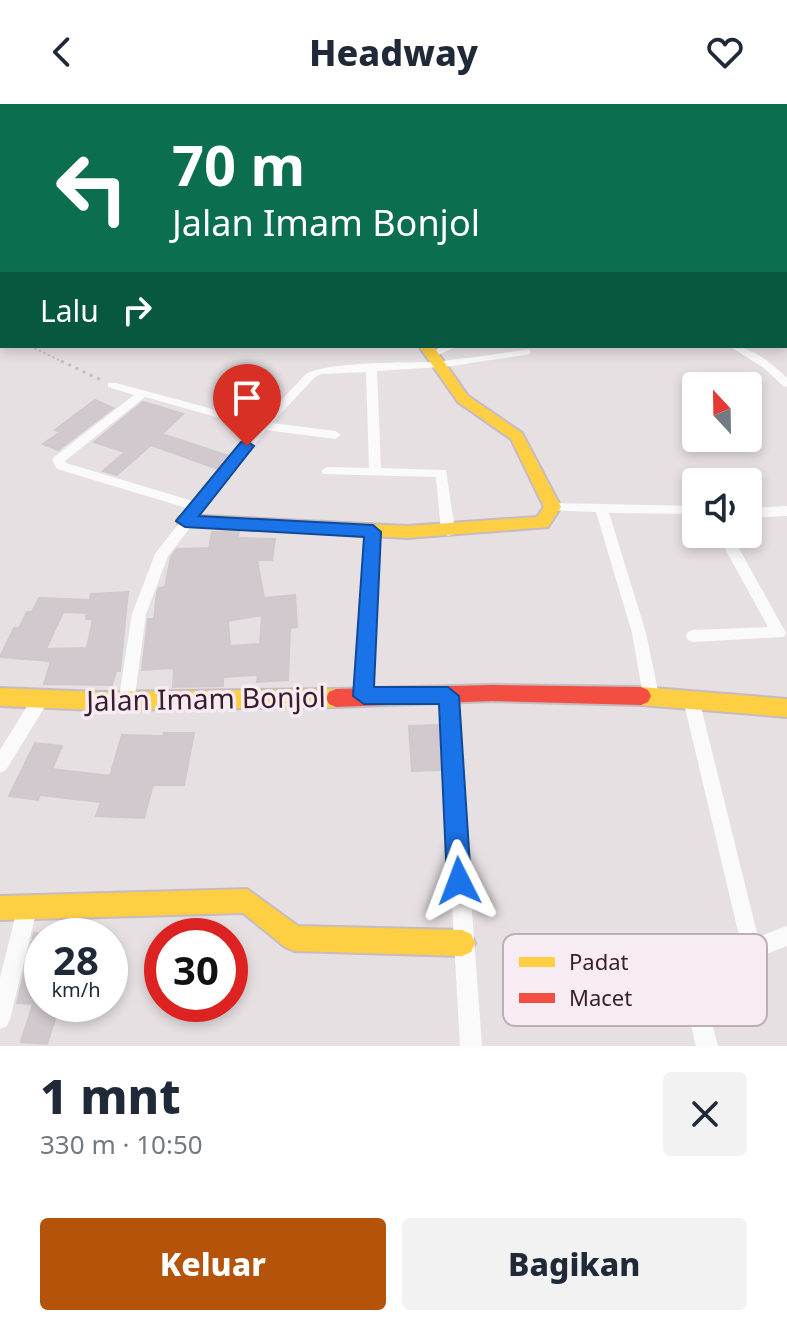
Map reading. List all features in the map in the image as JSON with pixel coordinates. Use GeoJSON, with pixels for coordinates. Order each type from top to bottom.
{"type":"FeatureCollection","features":[{"type":"Feature","properties":{"kind":"main road"},"geometry":{"type":"LineString","coordinates":[[185,521],[373,532],[448,531],[542,523],[553,507],[517,436],[463,399],[432,355]]}},
{"type":"Feature","properties":{"kind":"main road","name":"Jalan Imam Bonjol"},"geometry":{"type":"LineString","coordinates":[[0,697],[126,703],[364,696],[651,696],[787,708]]}},
{"type":"Feature","properties":{"kind":"main road"},"geometry":{"type":"LineString","coordinates":[[0,908],[247,901],[262,908],[276,926],[294,938],[462,943]]}},
{"type":"Feature","properties":{"kind":"street"},"geometry":{"type":"LineString","coordinates":[[737,348],[768,366],[787,384]]}},
{"type":"Feature","properties":{"kind":"street"},"geometry":{"type":"LineString","coordinates":[[126,703],[139,614],[148,583],[162,554],[263,426],[310,376],[330,368],[371,367],[432,355]]}},
{"type":"Feature","properties":{"kind":"street"},"geometry":{"type":"LineString","coordinates":[[371,367],[375,471]]}},
{"type":"Feature","properties":{"kind":"street"},"geometry":{"type":"LineString","coordinates":[[112,385],[263,426],[335,435]]}},
{"type":"Feature","properties":{"kind":"street"},"geometry":{"type":"LineString","coordinates":[[142,394],[58,460],[61,466],[198,507]]}},
{"type":"Feature","properties":{"kind":"street"},"geometry":{"type":"LineString","coordinates":[[327,471],[442,473],[448,531]]}},
{"type":"Feature","properties":{"kind":"street"},"geometry":{"type":"LineString","coordinates":[[553,507],[682,510]]}},
{"type":"Feature","properties":{"kind":"street"},"geometry":{"type":"LineString","coordinates":[[601,508],[639,633],[651,696]]}},
{"type":"Feature","properties":{"kind":"street"},"geometry":{"type":"LineString","coordinates":[[762,512],[787,511]]}},
{"type":"Feature","properties":{"kind":"street"},"geometry":{"type":"LineString","coordinates":[[364,696],[373,532]]}},
{"type":"Feature","properties":{"kind":"street"},"geometry":{"type":"LineString","coordinates":[[693,636],[783,634],[732,548]]}},
{"type":"Feature","properties":{"kind":"street"},"geometry":{"type":"LineString","coordinates":[[448,696],[471,1046]]}},
{"type":"Feature","properties":{"kind":"street"},"geometry":{"type":"LineString","coordinates":[[691,699],[748,934]]}},
{"type":"Feature","properties":{"kind":"street"},"geometry":{"type":"LineString","coordinates":[[0,765],[40,700]]}},
{"type":"Feature","properties":{"kind":"street"},"geometry":{"type":"LineString","coordinates":[[0,1019],[27,909]]}},
{"type":"Feature","properties":{"kind":"street"},"geometry":{"type":"LineString","coordinates":[[767,942],[787,936]]}},
{"type":"Feature","properties":{"kind":"street"},"geometry":{"type":"LineString","coordinates":[[702,1026],[707,1046]]}},
{"type":"Feature","properties":{"kind":"lane"},"geometry":{"type":"LineString","coordinates":[[432,355],[528,352]]}},
{"type":"Feature","properties":{"kind":"path"},"geometry":{"type":"LineString","coordinates":[[34,348],[112,385]]}},
{"type":"Feature","properties":{"kind":"building"},"geometry":{"type":"Polygon","coordinates":[[[95,400],[113,408],[58,450],[43,444],[60,432],[55,430],[95,400]]]}},
{"type":"Feature","properties":{"kind":"building"},"geometry":{"type":"Polygon","coordinates":[[[143,402],[183,414],[162,434],[229,456],[218,469],[151,445],[117,475],[103,471],[125,452],[94,442],[143,402]]]}},
{"type":"Feature","properties":{"kind":"building"},"geometry":{"type":"Polygon","coordinates":[[[239,531],[238,538],[275,539],[272,560],[257,560],[264,598],[295,595],[297,627],[290,628],[288,680],[257,682],[258,675],[223,677],[223,686],[173,687],[174,668],[142,670],[148,619],[154,619],[157,593],[159,588],[165,587],[171,557],[177,549],[209,548],[212,532],[239,531]],[[262,615],[228,621],[230,646],[260,644],[262,615]]]}},
{"type":"Feature","properties":{"kind":"building"},"geometry":{"type":"Polygon","coordinates":[[[128,592],[120,671],[116,671],[112,685],[44,684],[51,661],[0,657],[14,628],[19,628],[39,598],[90,600],[91,594],[128,592]],[[63,612],[46,649],[87,648],[93,619],[86,619],[87,613],[63,612]]]}},
{"type":"Feature","properties":{"kind":"building"},"geometry":{"type":"Polygon","coordinates":[[[438,725],[441,770],[412,771],[409,726],[438,725]]]}},
{"type":"Feature","properties":{"kind":"building"},"geometry":{"type":"Polygon","coordinates":[[[164,733],[194,733],[184,785],[153,785],[144,818],[96,816],[101,802],[40,795],[38,800],[9,796],[35,743],[62,746],[52,769],[110,776],[122,735],[163,736],[164,733]]]}},
{"type":"Feature","properties":{"kind":"building"},"geometry":{"type":"Polygon","coordinates":[[[24,974],[24,1003],[17,1003],[24,974]]]}},
{"type":"Feature","properties":{"kind":"building"},"geometry":{"type":"Polygon","coordinates":[[[27,1022],[54,1022],[47,1044],[21,1042],[27,1022]]]}},
{"type":"Feature","properties":{"kind":"traffic: slow"},"geometry":{"type":"LineString","coordinates":[[185,521],[407,532],[542,523],[553,507],[517,436],[463,399],[427,348]]}},
{"type":"Feature","properties":{"kind":"traffic: slow"},"geometry":{"type":"LineString","coordinates":[[641,696],[787,708]]}},
{"type":"Feature","properties":{"kind":"traffic: slow"},"geometry":{"type":"LineString","coordinates":[[0,697],[98,701],[336,698]]}},
{"type":"Feature","properties":{"kind":"traffic: slow"},"geometry":{"type":"LineString","coordinates":[[0,908],[247,901],[294,938],[462,943]]}},
{"type":"Feature","properties":{"kind":"traffic: jam"},"geometry":{"type":"LineString","coordinates":[[336,698],[492,693],[641,696]]}},
{"type":"Feature","properties":{"kind":"route"},"geometry":{"type":"LineString","coordinates":[[247,446],[185,521],[373,532],[364,696],[448,696],[459,881]]}}]}
